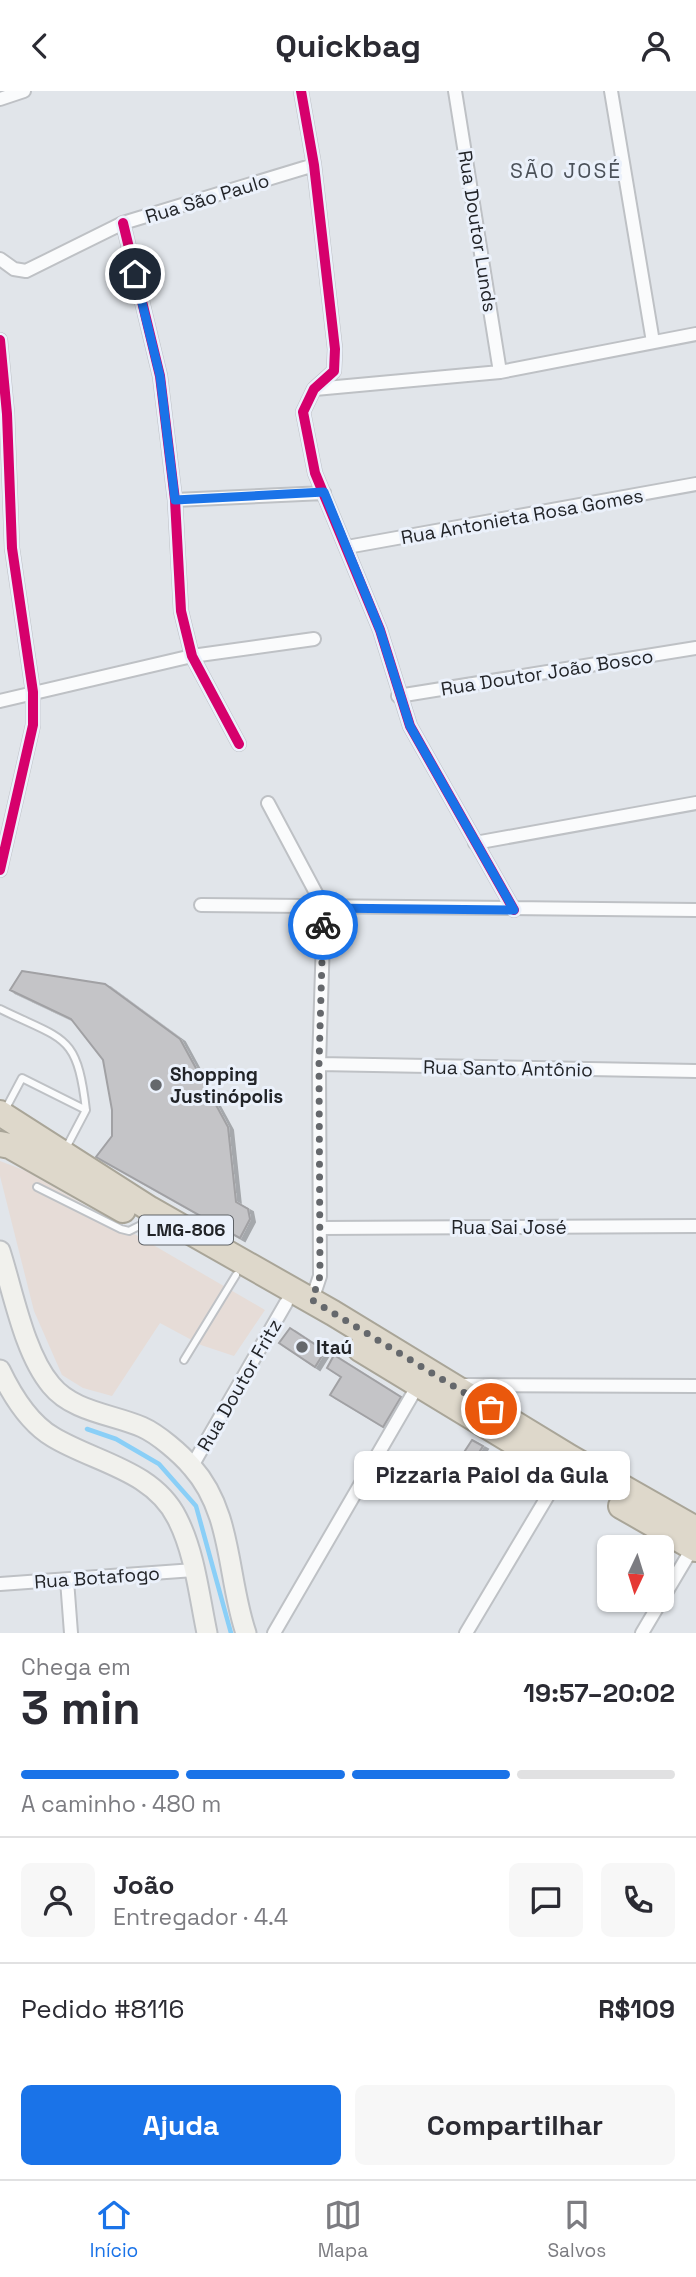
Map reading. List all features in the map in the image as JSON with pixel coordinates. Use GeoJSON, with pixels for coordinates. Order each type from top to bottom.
{"type":"FeatureCollection","features":[{"type":"Feature","properties":{"kind":"highway","name":"LMG-806"},"geometry":{"type":"LineString","coordinates":[[1,1114],[51,1170],[150,1209],[312,1300],[451,1385],[695,1542]]}},
{"type":"Feature","properties":{"kind":"highway","name":"LMG-806"},"geometry":{"type":"LineString","coordinates":[[0,1144],[10,1146],[286,1303],[562,1472],[695,1542]]}},
{"type":"Feature","properties":{"kind":"street"},"geometry":{"type":"LineString","coordinates":[[0,99],[24,91]]}},
{"type":"Feature","properties":{"kind":"street"},"geometry":{"type":"LineString","coordinates":[[300,91],[314,165],[335,349],[334,371],[314,389],[303,412],[315,473],[380,630],[398,696],[410,726],[514,910]]}},
{"type":"Feature","properties":{"kind":"street","name":"Rua Doutor Lunds"},"geometry":{"type":"LineString","coordinates":[[455,91],[500,372]]}},
{"type":"Feature","properties":{"kind":"street"},"geometry":{"type":"LineString","coordinates":[[611,91],[653,342]]}},
{"type":"Feature","properties":{"kind":"street","name":"Rua São Paulo"},"geometry":{"type":"LineString","coordinates":[[0,259],[14,269],[26,271],[123,223],[314,165]]}},
{"type":"Feature","properties":{"kind":"street"},"geometry":{"type":"LineString","coordinates":[[123,223],[160,376],[175,500],[181,611],[192,656],[239,744]]}},
{"type":"Feature","properties":{"kind":"street"},"geometry":{"type":"LineString","coordinates":[[314,389],[500,372],[696,334]]}},
{"type":"Feature","properties":{"kind":"street"},"geometry":{"type":"LineString","coordinates":[[0,340],[7,414],[12,548],[33,692],[33,725],[0,870]]}},
{"type":"Feature","properties":{"kind":"street","name":"Rua Antonieta Rosa Gomes"},"geometry":{"type":"LineString","coordinates":[[347,547],[696,484]]}},
{"type":"Feature","properties":{"kind":"street"},"geometry":{"type":"LineString","coordinates":[[175,500],[324,492]]}},
{"type":"Feature","properties":{"kind":"street"},"geometry":{"type":"LineString","coordinates":[[0,701],[192,656],[314,639]]}},
{"type":"Feature","properties":{"kind":"street","name":"Rua Doutor João Bosco"},"geometry":{"type":"LineString","coordinates":[[398,696],[696,648]]}},
{"type":"Feature","properties":{"kind":"street"},"geometry":{"type":"LineString","coordinates":[[268,803],[324,908],[319,1064],[320,1276],[312,1300]]}},
{"type":"Feature","properties":{"kind":"street"},"geometry":{"type":"LineString","coordinates":[[475,843],[696,803]]}},
{"type":"Feature","properties":{"kind":"street"},"geometry":{"type":"LineString","coordinates":[[201,905],[696,910]]}},
{"type":"Feature","properties":{"kind":"street","name":"Rua Santo Antônio"},"geometry":{"type":"LineString","coordinates":[[319,1064],[696,1071]]}},
{"type":"Feature","properties":{"kind":"street","name":"Rua Sai José"},"geometry":{"type":"LineString","coordinates":[[321,1228],[696,1226]]}},
{"type":"Feature","properties":{"kind":"street"},"geometry":{"type":"LineString","coordinates":[[0,1251],[37,1365],[53,1388],[84,1408],[145,1428],[192,1466],[208,1490],[224,1527],[246,1633]]}},
{"type":"Feature","properties":{"kind":"street","name":"Rua Doutor Fritz"},"geometry":{"type":"LineString","coordinates":[[192,1466],[286,1303]]}},
{"type":"Feature","properties":{"kind":"street"},"geometry":{"type":"LineString","coordinates":[[0,1370],[12,1396],[51,1436],[145,1481],[177,1517],[194,1570],[207,1633]]}},
{"type":"Feature","properties":{"kind":"street"},"geometry":{"type":"LineString","coordinates":[[274,1633],[418,1385]]}},
{"type":"Feature","properties":{"kind":"street"},"geometry":{"type":"LineString","coordinates":[[451,1385],[696,1385]]}},
{"type":"Feature","properties":{"kind":"street"},"geometry":{"type":"LineString","coordinates":[[466,1633],[562,1472]]}},
{"type":"Feature","properties":{"kind":"street"},"geometry":{"type":"LineString","coordinates":[[642,1633],[695,1542]]}},
{"type":"Feature","properties":{"kind":"street","name":"Rua Botafogo"},"geometry":{"type":"LineString","coordinates":[[0,1584],[194,1570]]}},
{"type":"Feature","properties":{"kind":"street"},"geometry":{"type":"LineString","coordinates":[[67,1580],[71,1633]]}},
{"type":"Feature","properties":{"kind":"lane"},"geometry":{"type":"LineString","coordinates":[[0,1009],[60,1039],[74,1051],[81,1069],[86,1110],[51,1170]]}},
{"type":"Feature","properties":{"kind":"lane"},"geometry":{"type":"LineString","coordinates":[[1,1114],[22,1078],[86,1110]]}},
{"type":"Feature","properties":{"kind":"lane"},"geometry":{"type":"LineString","coordinates":[[184,1360],[236,1275]]}},
{"type":"Feature","properties":{"kind":"shaded area"},"geometry":{"type":"Polygon","coordinates":[[[0,1161],[26,1171],[265,1310],[234,1356],[201,1345],[160,1323],[112,1396],[83,1388],[62,1375],[34,1311],[0,1176],[0,1161]]]}},
{"type":"Feature","properties":{"kind":"building","name":"Shopping Justinópolis"},"geometry":{"type":"Polygon","coordinates":[[[22,971],[105,984],[180,1039],[228,1127],[236,1202],[248,1209],[250,1219],[240,1238],[96,1157],[112,1136],[112,1110],[103,1060],[71,1019],[10,990],[22,971]]]}},
{"type":"Feature","properties":{"kind":"building","name":"Itaú"},"geometry":{"type":"Polygon","coordinates":[[[290,1328],[325,1351],[315,1367],[279,1343],[290,1328]]]}},
{"type":"Feature","properties":{"kind":"building"},"geometry":{"type":"Polygon","coordinates":[[[334,1355],[401,1397],[383,1427],[330,1395],[341,1377],[327,1368],[334,1355]]]}},
{"type":"Feature","properties":{"kind":"building"},"geometry":{"type":"Polygon","coordinates":[[[472,1440],[483,1446],[470,1467],[459,1460],[472,1440]]]}},
{"type":"Feature","properties":{"kind":"building"},"geometry":{"type":"Polygon","coordinates":[[[502,1458],[521,1469],[505,1495],[494,1488],[499,1478],[493,1474],[502,1458]]]}},
{"type":"Feature","properties":{"kind":"waterway"},"geometry":{"type":"LineString","coordinates":[[87,1429],[116,1439],[159,1464],[196,1506],[231,1633]]}},
{"type":"Feature","properties":{"kind":"cycle path"},"geometry":{"type":"LineString","coordinates":[[301,91],[314,165],[335,349],[334,371],[314,389],[303,412],[315,473],[380,630],[410,726],[514,910]]}},
{"type":"Feature","properties":{"kind":"cycle path"},"geometry":{"type":"LineString","coordinates":[[123,223],[160,376],[175,500],[181,611],[192,656],[239,744]]}},
{"type":"Feature","properties":{"kind":"cycle path"},"geometry":{"type":"LineString","coordinates":[[0,340],[7,414],[12,548],[33,692],[33,725],[0,870]]}},
{"type":"Feature","properties":{"kind":"way so far"},"geometry":{"type":"LineString","coordinates":[[323,925],[319,1064],[320,1276],[312,1300],[491,1409]]}},
{"type":"Feature","properties":{"kind":"place","name":"Shopping Justinópolis"},"geometry":{"type":"Point","coordinates":[156,1085]}},
{"type":"Feature","properties":{"kind":"place","name":"Itaú"},"geometry":{"type":"Point","coordinates":[302,1347]}},
{"type":"Feature","properties":{"kind":"place","name":"Pizzaria Paiol da Gula"},"geometry":{"type":"Point","coordinates":[491,1409]}},
{"type":"Feature","properties":{"kind":"district","name":"SÃO JOSÉ"},"geometry":{"type":"Point","coordinates":[566,171]}},
{"type":"Feature","properties":{"kind":"route"},"geometry":{"type":"LineString","coordinates":[[135,274],[160,376],[175,500],[324,492],[380,630],[398,696],[410,726],[514,910],[324,908],[323,925]]}}]}
